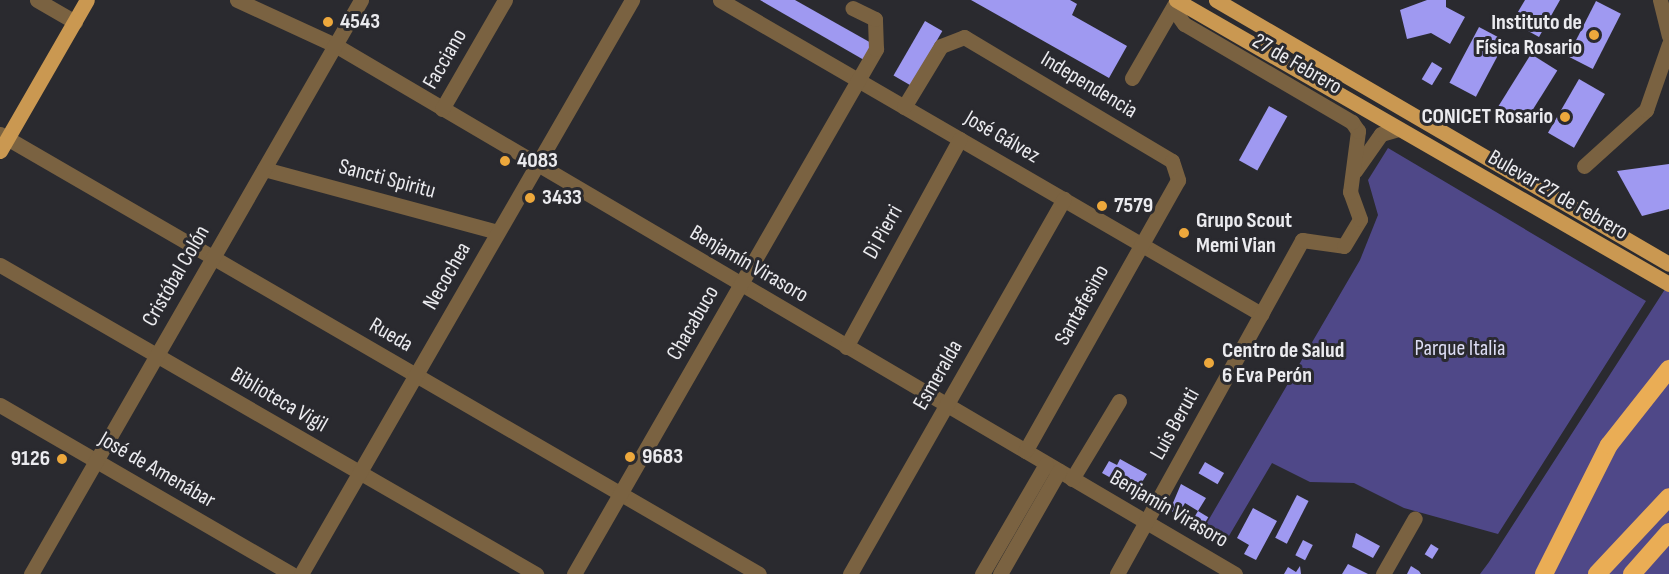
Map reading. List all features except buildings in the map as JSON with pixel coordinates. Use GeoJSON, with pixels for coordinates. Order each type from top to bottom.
{"type":"FeatureCollection","features":[{"type":"Feature","properties":{"kind":"highway"},"geometry":{"type":"LineString","coordinates":[[1544,574],[1609,445],[1669,369]]}},
{"type":"Feature","properties":{"kind":"highway"},"geometry":{"type":"LineString","coordinates":[[1597,574],[1669,497]]}},
{"type":"Feature","properties":{"kind":"highway"},"geometry":{"type":"LineString","coordinates":[[1632,574],[1665,536]]}},
{"type":"Feature","properties":{"kind":"main road"},"geometry":{"type":"LineString","coordinates":[[3,141],[87,0]]}},
{"type":"Feature","properties":{"kind":"main road","name":"Bulevar 27 de Febrero"},"geometry":{"type":"LineString","coordinates":[[1216,0],[1669,264]]}},
{"type":"Feature","properties":{"kind":"main road","name":"Bulevar 27 de Febrero"},"geometry":{"type":"LineString","coordinates":[[1176,2],[1669,284]]}},
{"type":"Feature","properties":{"kind":"street"},"geometry":{"type":"LineString","coordinates":[[37,0],[75,22]]}},
{"type":"Feature","properties":{"kind":"street","name":"Benjamín Virasoro"},"geometry":{"type":"LineString","coordinates":[[239,0],[335,45],[1235,574]]}},
{"type":"Feature","properties":{"kind":"street","name":"Cristóbal Colón"},"geometry":{"type":"LineString","coordinates":[[31,574],[360,0]]}},
{"type":"Feature","properties":{"kind":"street","name":"Facciano"},"geometry":{"type":"LineString","coordinates":[[442,109],[505,0]]}},
{"type":"Feature","properties":{"kind":"street","name":"Necochea"},"geometry":{"type":"LineString","coordinates":[[301,574],[632,0]]}},
{"type":"Feature","properties":{"kind":"street","name":"José Gálvez"},"geometry":{"type":"LineString","coordinates":[[720,0],[1261,314]]}},
{"type":"Feature","properties":{"kind":"street"},"geometry":{"type":"LineString","coordinates":[[1660,0],[1669,36]]}},
{"type":"Feature","properties":{"kind":"street"},"geometry":{"type":"LineString","coordinates":[[1132,78],[1176,2]]}},
{"type":"Feature","properties":{"kind":"street","name":"27 de Febrero"},"geometry":{"type":"LineString","coordinates":[[1176,2],[1184,24],[1352,122],[1358,141],[1350,179]]}},
{"type":"Feature","properties":{"kind":"street","name":"Chacabuco"},"geometry":{"type":"LineString","coordinates":[[574,574],[859,80],[879,38],[875,19],[852,8]]}},
{"type":"Feature","properties":{"kind":"street","name":"Independencia"},"geometry":{"type":"LineString","coordinates":[[904,107],[941,46],[964,37],[1172,161],[1178,180]]}},
{"type":"Feature","properties":{"kind":"street"},"geometry":{"type":"LineString","coordinates":[[1584,166],[1646,110],[1669,44]]}},
{"type":"Feature","properties":{"kind":"street"},"geometry":{"type":"LineString","coordinates":[[1350,179],[1381,134],[1398,129]]}},
{"type":"Feature","properties":{"kind":"street","name":"Di Pierri"},"geometry":{"type":"LineString","coordinates":[[846,347],[960,139]]}},
{"type":"Feature","properties":{"kind":"street","name":"Rueda"},"geometry":{"type":"LineString","coordinates":[[3,141],[212,258],[759,574]]}},
{"type":"Feature","properties":{"kind":"street","name":"Sancti Spiritu"},"geometry":{"type":"LineString","coordinates":[[264,169],[498,232]]}},
{"type":"Feature","properties":{"kind":"street","name":"Luis Beruti"},"geometry":{"type":"LineString","coordinates":[[1117,574],[1302,240],[1344,246],[1359,219],[1350,179]]}},
{"type":"Feature","properties":{"kind":"street","name":"Santafesino"},"geometry":{"type":"LineString","coordinates":[[1025,452],[1178,180]]}},
{"type":"Feature","properties":{"kind":"street","name":"Esmeralda"},"geometry":{"type":"LineString","coordinates":[[850,574],[1064,199]]}},
{"type":"Feature","properties":{"kind":"street","name":"Biblioteca Vigil"},"geometry":{"type":"LineString","coordinates":[[0,265],[536,574]]}},
{"type":"Feature","properties":{"kind":"street"},"geometry":{"type":"LineString","coordinates":[[982,574],[1059,471],[1119,401]]}},
{"type":"Feature","properties":{"kind":"street","name":"José de Amenábar"},"geometry":{"type":"LineString","coordinates":[[0,405],[291,574]]}},
{"type":"Feature","properties":{"kind":"street"},"geometry":{"type":"LineString","coordinates":[[1000,574],[1059,471]]}},
{"type":"Feature","properties":{"kind":"street"},"geometry":{"type":"LineString","coordinates":[[1383,574],[1415,518]]}},
{"type":"Feature","properties":{"kind":"green space","name":"Parque Italia"},"geometry":{"type":"Polygon","coordinates":[[[1388,148],[1646,301],[1498,534],[1404,508],[1354,483],[1310,482],[1272,463],[1223,546],[1201,533],[1360,260],[1378,215],[1368,180],[1388,148]]]}},
{"type":"Feature","properties":{"kind":"green space"},"geometry":{"type":"Polygon","coordinates":[[[1669,283],[1669,574],[1480,574],[1489,562],[1669,283]]]}},
{"type":"Feature","properties":{"kind":"place","name":"4543"},"geometry":{"type":"Point","coordinates":[328,22]}},
{"type":"Feature","properties":{"kind":"place","name":"Instituto de Física Rosario"},"geometry":{"type":"Point","coordinates":[1594,35]}},
{"type":"Feature","properties":{"kind":"place","name":"CONICET Rosario"},"geometry":{"type":"Point","coordinates":[1565,117]}},
{"type":"Feature","properties":{"kind":"place","name":"4083"},"geometry":{"type":"Point","coordinates":[505,161]}},
{"type":"Feature","properties":{"kind":"place","name":"3433"},"geometry":{"type":"Point","coordinates":[530,198]}},
{"type":"Feature","properties":{"kind":"place","name":"7579"},"geometry":{"type":"Point","coordinates":[1102,206]}},
{"type":"Feature","properties":{"kind":"place","name":"Grupo Scout Memi Vian"},"geometry":{"type":"Point","coordinates":[1184,233]}},
{"type":"Feature","properties":{"kind":"place","name":"Centro de Salud 6 Eva Perón"},"geometry":{"type":"Point","coordinates":[1209,363]}},
{"type":"Feature","properties":{"kind":"place","name":"9683"},"geometry":{"type":"Point","coordinates":[630,457]}},
{"type":"Feature","properties":{"kind":"place","name":"9126"},"geometry":{"type":"Point","coordinates":[62,459]}}]}
